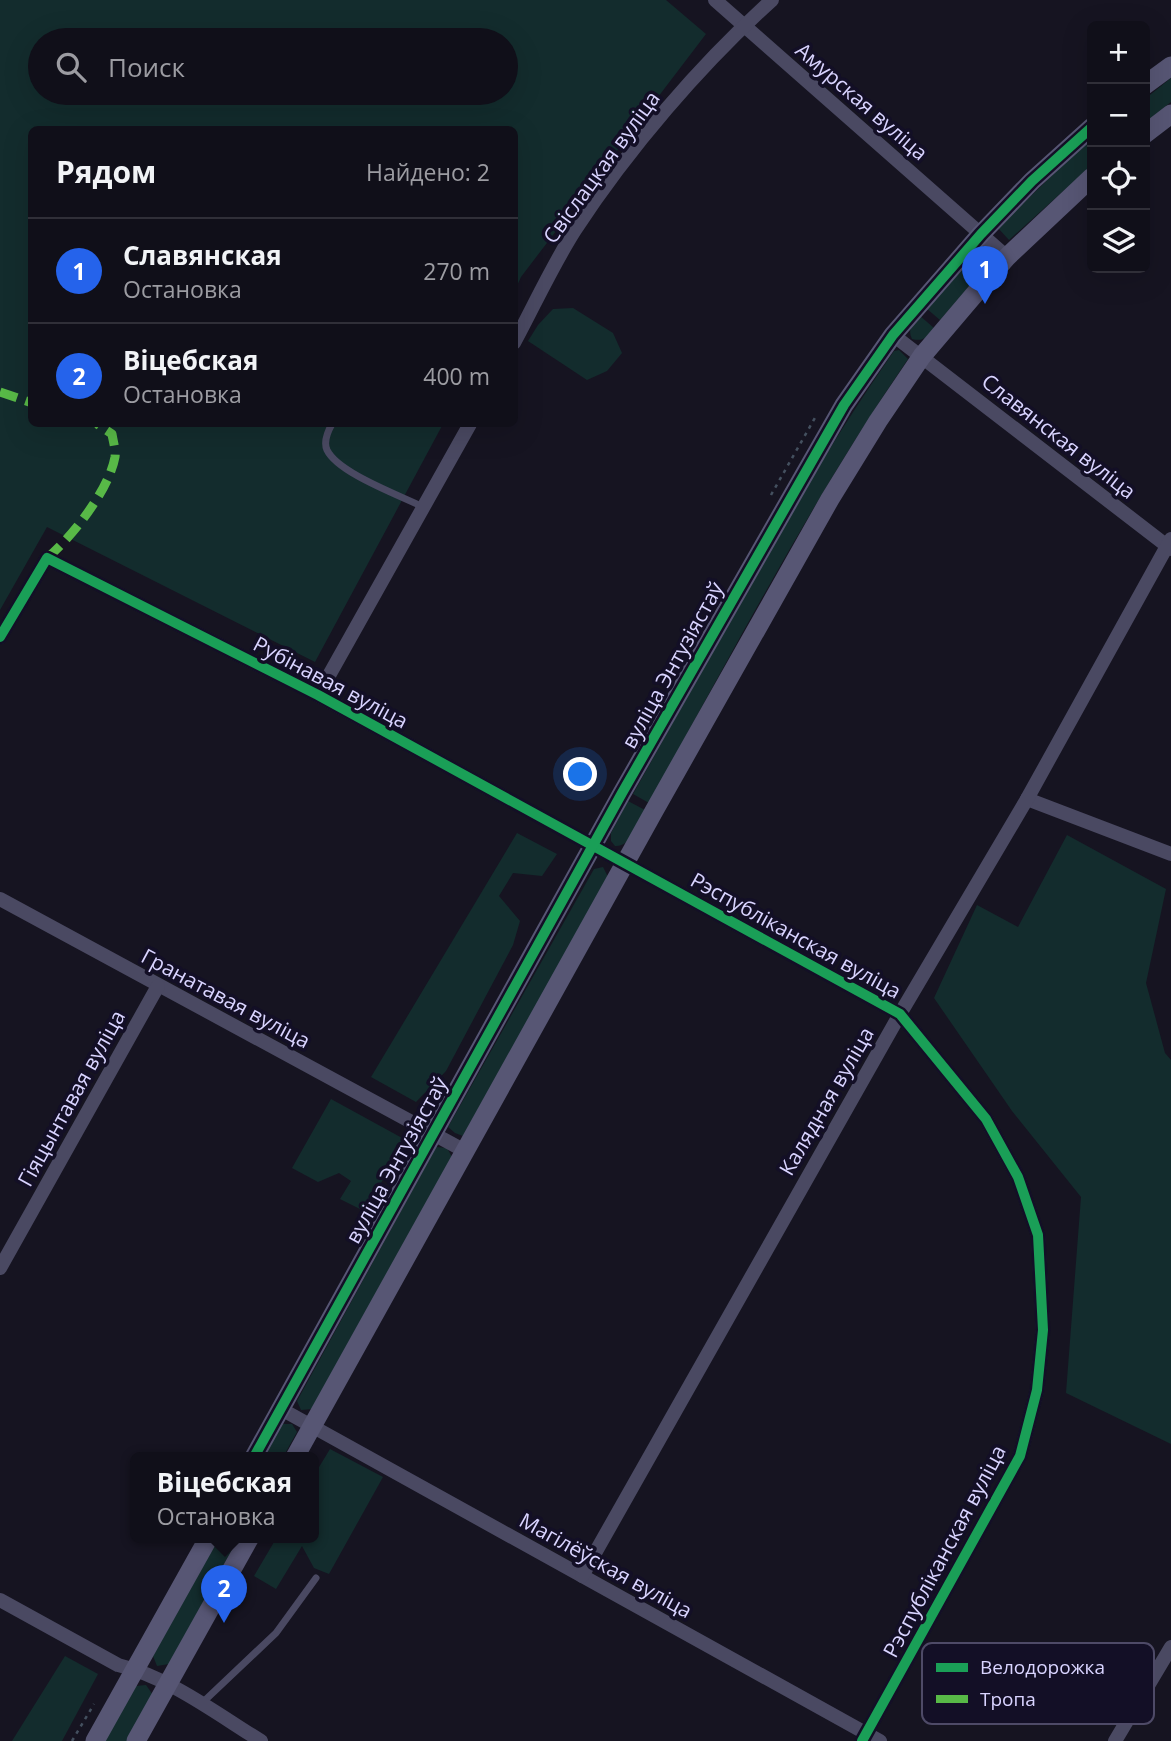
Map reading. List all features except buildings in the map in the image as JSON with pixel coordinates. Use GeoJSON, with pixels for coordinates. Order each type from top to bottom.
{"type":"FeatureCollection","features":[{"type":"Feature","properties":{"kind":"street","name":"Амурская вуліца"},"geometry":{"type":"LineString","coordinates":[[715,0],[1007,257]]}},
{"type":"Feature","properties":{"kind":"street","name":"Свіслацкая вуліца"},"geometry":{"type":"LineString","coordinates":[[518,336],[583,220],[654,122],[744,25],[772,0]]}},
{"type":"Feature","properties":{"kind":"street"},"geometry":{"type":"LineString","coordinates":[[1146,84],[1171,66]]}},
{"type":"Feature","properties":{"kind":"street"},"geometry":{"type":"LineString","coordinates":[[1150,130],[1171,114]]}},
{"type":"Feature","properties":{"kind":"street","name":"вуліца Энтузіястаў"},"geometry":{"type":"LineString","coordinates":[[257,1452],[593,846],[844,405],[893,335],[981,234],[1032,181],[1087,132]]}},
{"type":"Feature","properties":{"kind":"street"},"geometry":{"type":"LineString","coordinates":[[298,1452],[625,863],[830,499],[878,421],[922,356],[1007,257],[1087,182]]}},
{"type":"Feature","properties":{"kind":"street","name":"Славянская вуліца"},"geometry":{"type":"LineString","coordinates":[[893,335],[1169,544]]}},
{"type":"Feature","properties":{"kind":"street"},"geometry":{"type":"LineString","coordinates":[[318,695],[468,427]]}},
{"type":"Feature","properties":{"kind":"street","name":"Калядная вуліца"},"geometry":{"type":"LineString","coordinates":[[582,1576],[900,1014],[1027,799],[1169,544]]}},
{"type":"Feature","properties":{"kind":"street","name":"Рубінавая вуліца"},"geometry":{"type":"LineString","coordinates":[[0,637],[47,558],[318,695],[625,863]]}},
{"type":"Feature","properties":{"kind":"street"},"geometry":{"type":"LineString","coordinates":[[1027,799],[1171,854]]}},
{"type":"Feature","properties":{"kind":"street","name":"Рэспубліканская вуліца"},"geometry":{"type":"LineString","coordinates":[[625,863],[900,1014],[986,1119],[1018,1178],[1038,1235],[1043,1330],[1037,1390],[1020,1456],[870,1739]]}},
{"type":"Feature","properties":{"kind":"street","name":"Гранатавая вуліца"},"geometry":{"type":"LineString","coordinates":[[0,899],[465,1151]]}},
{"type":"Feature","properties":{"kind":"street","name":"Гіяцынтавая вуліца"},"geometry":{"type":"LineString","coordinates":[[0,1268],[158,986]]}},
{"type":"Feature","properties":{"kind":"street","name":"Магілёўская вуліца"},"geometry":{"type":"LineString","coordinates":[[281,1409],[870,1739]]}},
{"type":"Feature","properties":{"kind":"street"},"geometry":{"type":"LineString","coordinates":[[94,1741],[206,1543]]}},
{"type":"Feature","properties":{"kind":"street"},"geometry":{"type":"LineString","coordinates":[[136,1741],[247,1543]]}},
{"type":"Feature","properties":{"kind":"street"},"geometry":{"type":"LineString","coordinates":[[0,1600],[118,1665],[134,1669],[167,1685],[261,1741]]}},
{"type":"Feature","properties":{"kind":"street"},"geometry":{"type":"LineString","coordinates":[[1154,1676],[1171,1647]]}},
{"type":"Feature","properties":{"kind":"street"},"geometry":{"type":"LineString","coordinates":[[1115,1741],[1125,1724]]}},
{"type":"Feature","properties":{"kind":"lane"},"geometry":{"type":"LineString","coordinates":[[330,427],[326,435],[326,449],[341,467],[423,507]]}},
{"type":"Feature","properties":{"kind":"lane"},"geometry":{"type":"LineString","coordinates":[[201,1704],[276,1633],[316,1578]]}},
{"type":"Feature","properties":{"kind":"green space"},"geometry":{"type":"Polygon","coordinates":[[[0,0],[666,0],[706,34],[518,284],[518,126],[28,126],[28,427],[441,427],[315,662],[47,527],[0,610],[0,0]]]}},
{"type":"Feature","properties":{"kind":"green space"},"geometry":{"type":"Polygon","coordinates":[[[1171,78],[1171,102],[1150,119],[1150,95],[1171,78]]]}},
{"type":"Feature","properties":{"kind":"green space"},"geometry":{"type":"Polygon","coordinates":[[[1087,143],[1087,170],[1009,240],[998,228],[1087,143]]]}},
{"type":"Feature","properties":{"kind":"green space"},"geometry":{"type":"Polygon","coordinates":[[[984,245],[993,253],[991,261],[940,320],[926,308],[984,245]]]}},
{"type":"Feature","properties":{"kind":"green space"},"geometry":{"type":"Polygon","coordinates":[[[573,308],[613,333],[622,353],[607,371],[587,380],[528,341],[553,309],[573,308]]]}},
{"type":"Feature","properties":{"kind":"green space"},"geometry":{"type":"Polygon","coordinates":[[[919,315],[934,328],[920,340],[912,339],[910,329],[919,315]]]}},
{"type":"Feature","properties":{"kind":"green space"},"geometry":{"type":"Polygon","coordinates":[[[899,350],[908,359],[805,522],[649,803],[633,794],[790,514],[858,404],[894,351],[899,350]]]}},
{"type":"Feature","properties":{"kind":"green space"},"geometry":{"type":"Polygon","coordinates":[[[628,801],[645,810],[626,843],[615,846],[611,841],[611,833],[628,801]]]}},
{"type":"Feature","properties":{"kind":"green space"},"geometry":{"type":"Polygon","coordinates":[[[517,833],[557,854],[542,876],[513,873],[499,896],[520,921],[513,945],[446,1071],[416,1102],[371,1077],[517,833]]]}},
{"type":"Feature","properties":{"kind":"green space"},"geometry":{"type":"Polygon","coordinates":[[[1067,835],[1166,889],[1146,983],[1165,1053],[1171,1060],[1171,1444],[1066,1393],[1081,1197],[1012,1111],[934,998],[977,905],[1018,927],[1067,835]]]}},
{"type":"Feature","properties":{"kind":"green space"},"geometry":{"type":"Polygon","coordinates":[[[603,867],[608,877],[463,1136],[455,1133],[448,1127],[594,869],[603,867]]]}},
{"type":"Feature","properties":{"kind":"green space"},"geometry":{"type":"Polygon","coordinates":[[[331,1099],[404,1139],[366,1212],[340,1199],[351,1181],[339,1173],[318,1182],[292,1168],[331,1099]]]}},
{"type":"Feature","properties":{"kind":"green space"},"geometry":{"type":"Polygon","coordinates":[[[436,1147],[447,1148],[452,1157],[312,1409],[301,1410],[297,1401],[436,1147]]]}},
{"type":"Feature","properties":{"kind":"green space"},"geometry":{"type":"Polygon","coordinates":[[[282,1424],[292,1424],[297,1432],[286,1452],[267,1452],[282,1424]]]}},
{"type":"Feature","properties":{"kind":"green space"},"geometry":{"type":"Polygon","coordinates":[[[330,1449],[383,1477],[329,1574],[314,1568],[302,1546],[276,1589],[254,1576],[273,1543],[319,1543],[319,1467],[330,1449]]]}},
{"type":"Feature","properties":{"kind":"green space"},"geometry":{"type":"Polygon","coordinates":[[[216,1543],[236,1543],[169,1664],[157,1666],[153,1656],[216,1543]]]}},
{"type":"Feature","properties":{"kind":"green space"},"geometry":{"type":"Polygon","coordinates":[[[65,1656],[98,1674],[62,1741],[12,1741],[65,1656]]]}},
{"type":"Feature","properties":{"kind":"green space"},"geometry":{"type":"Polygon","coordinates":[[[146,1685],[153,1695],[127,1741],[105,1741],[136,1686],[146,1685]]]}},
{"type":"Feature","properties":{"kind":"marked path"},"geometry":{"type":"LineString","coordinates":[[0,392],[28,402]]}},
{"type":"Feature","properties":{"kind":"marked path"},"geometry":{"type":"LineString","coordinates":[[47,558],[88,512],[111,470],[115,454],[112,434],[102,427]]}},
{"type":"Feature","properties":{"kind":"cycle path"},"geometry":{"type":"LineString","coordinates":[[257,1452],[622,793],[844,405],[893,335],[981,234],[1032,181],[1087,132]]}},
{"type":"Feature","properties":{"kind":"cycle path"},"geometry":{"type":"LineString","coordinates":[[0,637],[47,558],[318,695],[900,1014],[986,1119],[1018,1177],[1038,1235],[1043,1330],[1037,1390],[1020,1456],[862,1741]]}},
{"type":"Feature","properties":{"kind":"place","name":"Славянская"},"geometry":{"type":"Point","coordinates":[985,304]}},
{"type":"Feature","properties":{"kind":"place","name":"Віцебская"},"geometry":{"type":"Point","coordinates":[224,1623]}}]}
